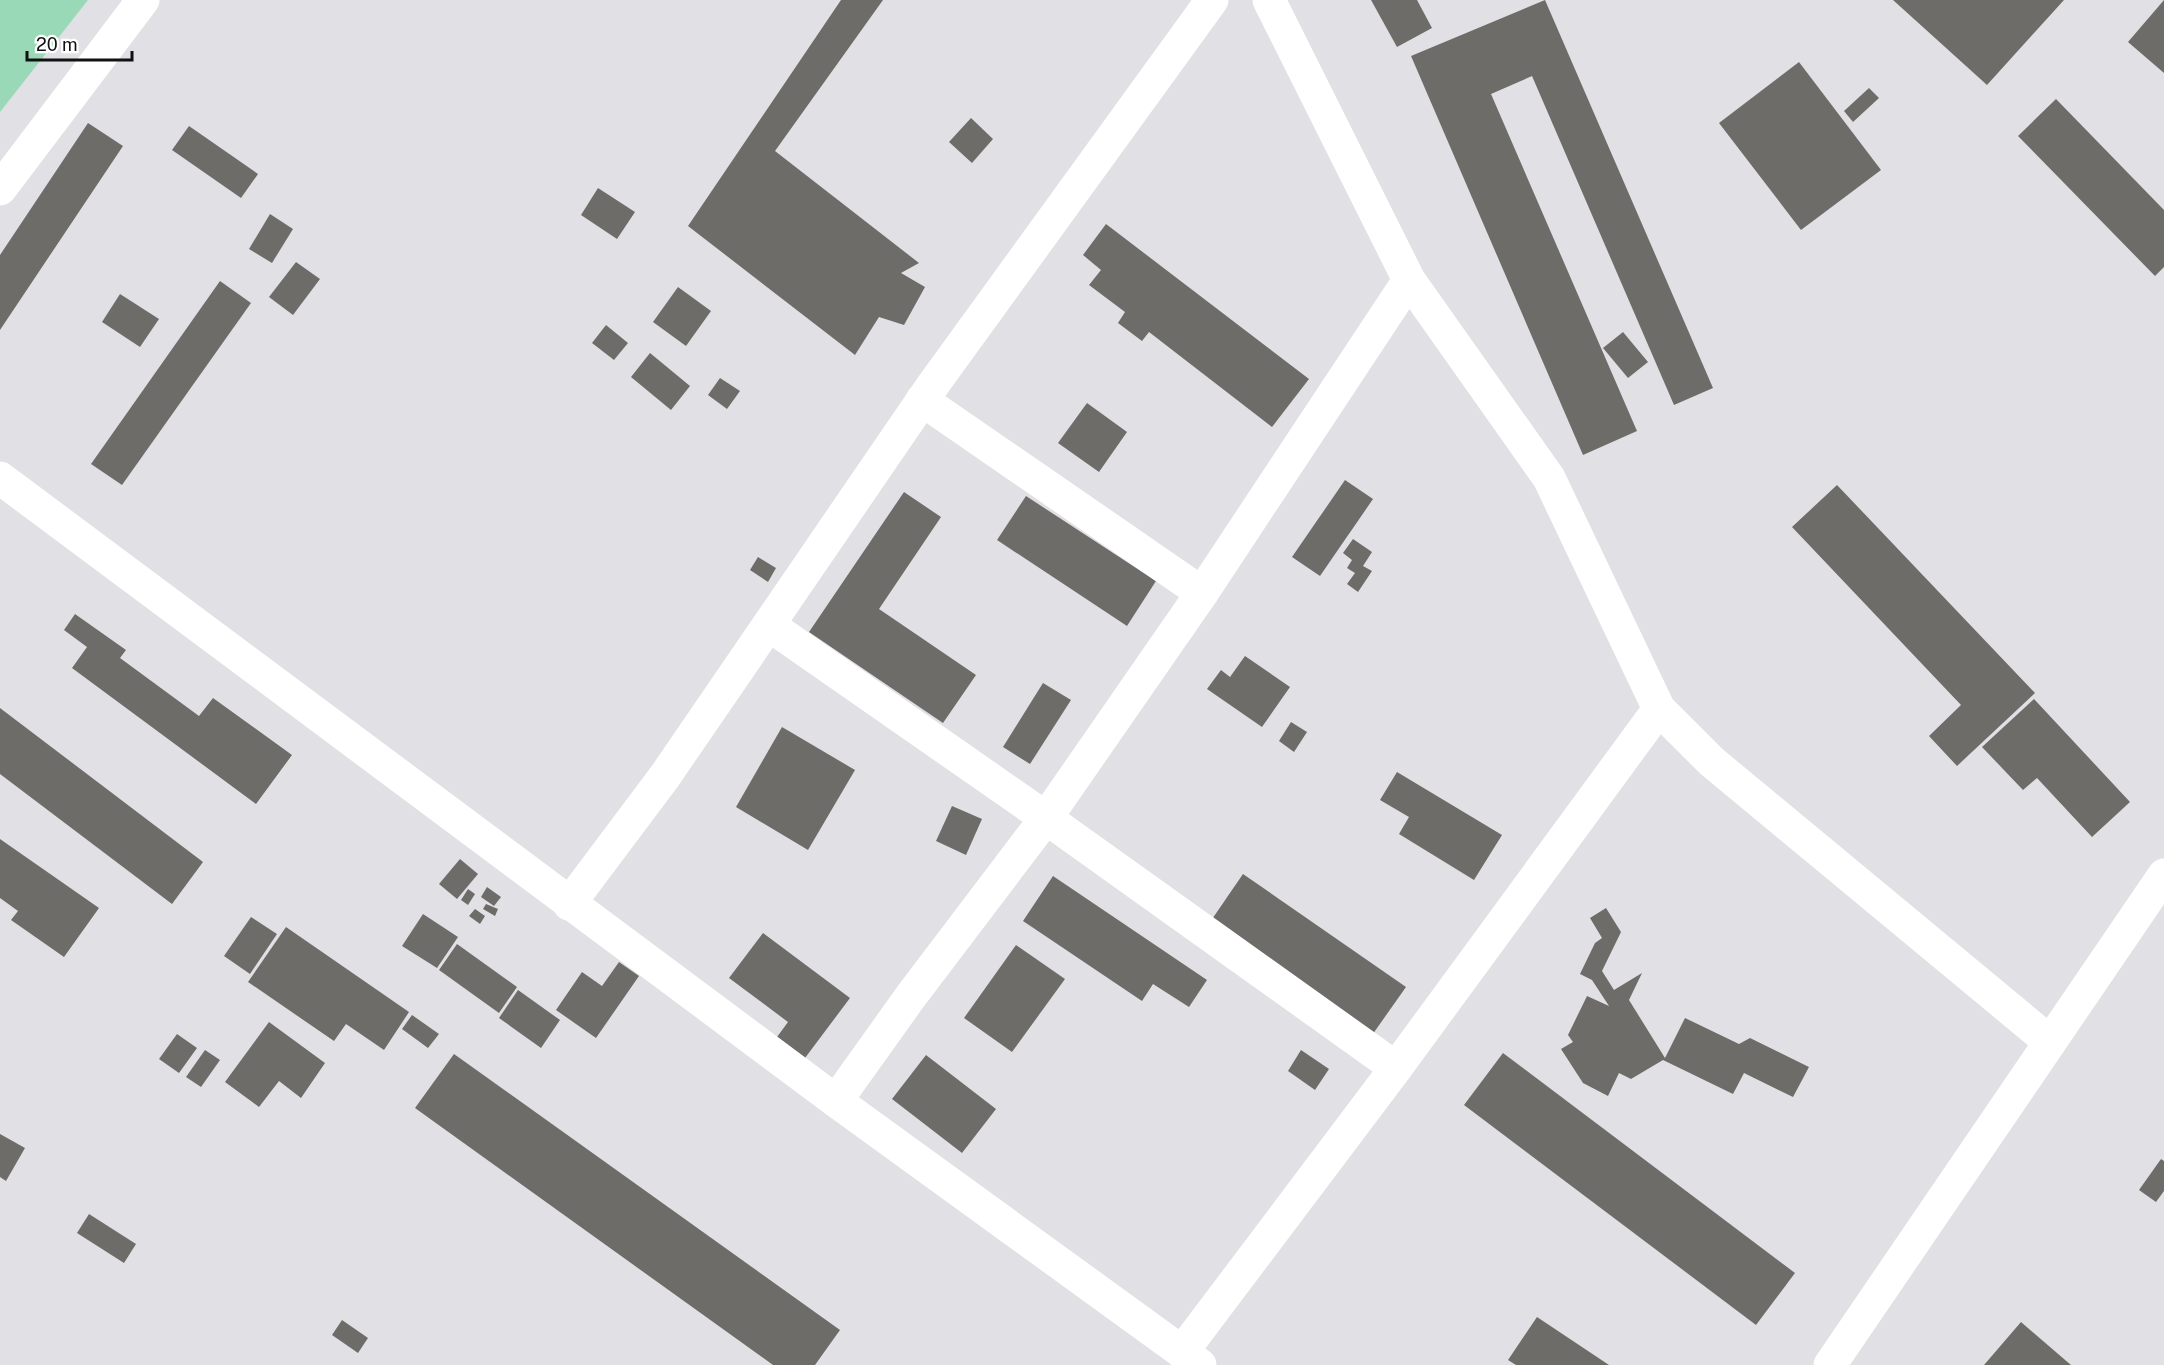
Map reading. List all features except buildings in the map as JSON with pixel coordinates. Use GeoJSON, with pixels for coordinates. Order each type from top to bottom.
{"type":"FeatureCollection","features":[{"type":"Feature","properties":{"kind":"street"},"geometry":{"type":"LineString","coordinates":[[0,189],[143,0]]}},
{"type":"Feature","properties":{"kind":"street"},"geometry":{"type":"LineString","coordinates":[[569,904],[665,776],[922,400],[1212,0]]}},
{"type":"Feature","properties":{"kind":"street"},"geometry":{"type":"LineString","coordinates":[[1269,0],[1409,280],[1549,478],[1659,709],[1711,760],[2050,1042]]}},
{"type":"Feature","properties":{"kind":"street"},"geometry":{"type":"LineString","coordinates":[[836,1101],[911,996],[1046,818],[1202,593],[1409,280]]}},
{"type":"Feature","properties":{"kind":"street"},"geometry":{"type":"LineString","coordinates":[[922,400],[1202,593]]}},
{"type":"Feature","properties":{"kind":"street"},"geometry":{"type":"LineString","coordinates":[[0,478],[569,904],[1191,1358],[1396,1068],[1659,709]]}},
{"type":"Feature","properties":{"kind":"street"},"geometry":{"type":"LineString","coordinates":[[770,625],[1046,818],[1396,1068]]}},
{"type":"Feature","properties":{"kind":"street"},"geometry":{"type":"LineString","coordinates":[[1830,1365],[2164,875]]}},
{"type":"Feature","properties":{"kind":"green space"},"geometry":{"type":"Polygon","coordinates":[[[0,0],[88,0],[0,112],[0,0]]]}}]}
